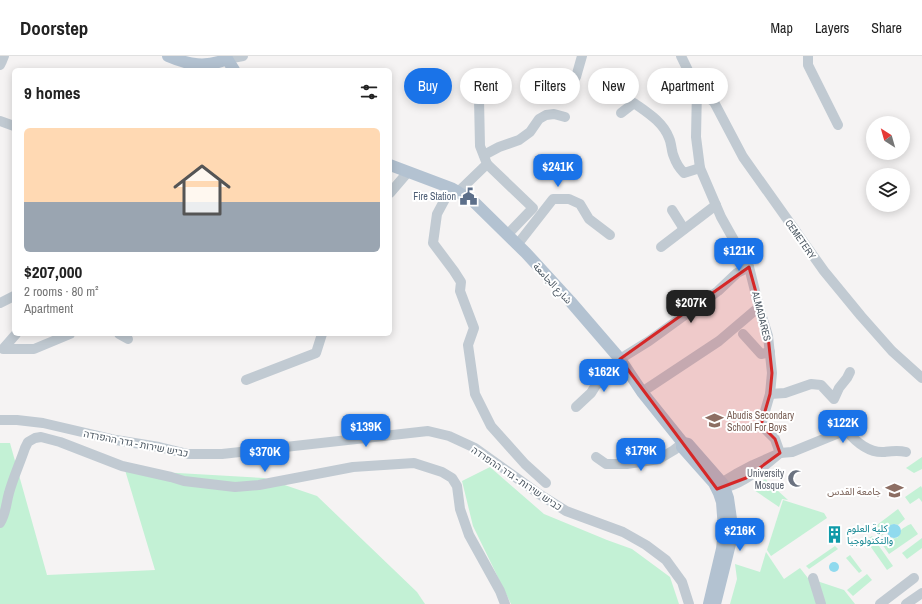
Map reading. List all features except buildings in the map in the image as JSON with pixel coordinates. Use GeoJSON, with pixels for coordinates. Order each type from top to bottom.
{"type":"FeatureCollection","features":[{"type":"Feature","properties":{"kind":"main road"},"geometry":{"type":"LineString","coordinates":[[168,56],[192,64],[203,65],[220,62],[227,58]]}},
{"type":"Feature","properties":{"kind":"main road"},"geometry":{"type":"LineString","coordinates":[[190,56],[217,56],[227,58],[233,68]]}},
{"type":"Feature","properties":{"kind":"main road","name":"شارع الجامعة"},"geometry":{"type":"LineString","coordinates":[[392,166],[454,190],[474,202],[518,245],[570,301],[622,363],[642,392],[683,443],[688,444],[721,486],[728,498],[731,519],[731,540],[715,604]]}},
{"type":"Feature","properties":{"kind":"main road","name":"شارع الجامعة"},"geometry":{"type":"LineString","coordinates":[[709,604],[723,542],[724,529],[721,486]]}},
{"type":"Feature","properties":{"kind":"street"},"geometry":{"type":"LineString","coordinates":[[0,65],[4,56]]}},
{"type":"Feature","properties":{"kind":"street"},"geometry":{"type":"LineString","coordinates":[[227,58],[243,56]]}},
{"type":"Feature","properties":{"kind":"street"},"geometry":{"type":"LineString","coordinates":[[579,68],[582,56]]}},
{"type":"Feature","properties":{"kind":"street"},"geometry":{"type":"LineString","coordinates":[[681,56],[687,68]]}},
{"type":"Feature","properties":{"kind":"street"},"geometry":{"type":"LineString","coordinates":[[808,56],[808,65],[838,125]]}},
{"type":"Feature","properties":{"kind":"street"},"geometry":{"type":"LineString","coordinates":[[622,113],[634,103],[665,128],[670,140],[673,156],[678,166],[684,173],[700,168]]}},
{"type":"Feature","properties":{"kind":"street"},"geometry":{"type":"LineString","coordinates":[[479,104],[480,146],[485,160],[533,208],[507,235]]}},
{"type":"Feature","properties":{"kind":"street","name":"ALMADARES"},"geometry":{"type":"LineString","coordinates":[[697,104],[696,137],[700,168],[721,217],[749,267],[768,336],[772,373],[770,394],[761,425],[775,439],[780,453]]}},
{"type":"Feature","properties":{"kind":"street","name":"CEMETERY"},"geometry":{"type":"LineString","coordinates":[[715,104],[743,157],[824,271],[892,351],[922,378]]}},
{"type":"Feature","properties":{"kind":"street"},"geometry":{"type":"LineString","coordinates":[[546,483],[525,464],[491,426],[475,394],[468,345],[474,328],[460,291],[460,282],[454,271],[433,244],[437,214],[454,190],[485,160],[499,147],[519,140],[530,132],[539,119],[546,115],[554,114],[565,117]]}},
{"type":"Feature","properties":{"kind":"street"},"geometry":{"type":"LineString","coordinates":[[0,121],[12,125]]}},
{"type":"Feature","properties":{"kind":"street"},"geometry":{"type":"LineString","coordinates":[[392,191],[408,172]]}},
{"type":"Feature","properties":{"kind":"street"},"geometry":{"type":"LineString","coordinates":[[518,245],[553,199],[569,199],[580,204],[589,219],[610,236]]}},
{"type":"Feature","properties":{"kind":"street"},"geometry":{"type":"LineString","coordinates":[[661,247],[716,205]]}},
{"type":"Feature","properties":{"kind":"street"},"geometry":{"type":"LineString","coordinates":[[672,210],[684,229]]}},
{"type":"Feature","properties":{"kind":"street"},"geometry":{"type":"LineString","coordinates":[[576,407],[591,394],[596,385],[649,341],[718,291],[737,273],[749,267]]}},
{"type":"Feature","properties":{"kind":"street"},"geometry":{"type":"LineString","coordinates":[[0,303],[12,297]]}},
{"type":"Feature","properties":{"kind":"street"},"geometry":{"type":"LineString","coordinates":[[642,392],[719,341],[759,307]]}},
{"type":"Feature","properties":{"kind":"street"},"geometry":{"type":"LineString","coordinates":[[742,334],[760,354],[770,352]]}},
{"type":"Feature","properties":{"kind":"street"},"geometry":{"type":"LineString","coordinates":[[1,350],[14,336]]}},
{"type":"Feature","properties":{"kind":"street"},"geometry":{"type":"LineString","coordinates":[[1,350],[34,349],[65,336]]}},
{"type":"Feature","properties":{"kind":"street"},"geometry":{"type":"LineString","coordinates":[[123,336],[128,339]]}},
{"type":"Feature","properties":{"kind":"street"},"geometry":{"type":"LineString","coordinates":[[246,380],[316,353],[321,336]]}},
{"type":"Feature","properties":{"kind":"street"},"geometry":{"type":"LineString","coordinates":[[770,394],[785,393],[811,384],[821,385],[834,399],[838,388],[850,372]]}},
{"type":"Feature","properties":{"kind":"street","name":"כביש שירות - גדר ההפרדה"},"geometry":{"type":"LineString","coordinates":[[0,420],[43,423],[116,440],[159,447],[188,454],[222,454],[428,431],[448,436],[476,448],[539,494],[566,511],[622,532],[646,545],[666,560],[682,582],[689,604]]}},
{"type":"Feature","properties":{"kind":"street"},"geometry":{"type":"LineString","coordinates":[[721,486],[732,486],[765,466],[780,453],[792,452],[846,430],[854,439],[867,448],[877,452],[900,450],[906,452]]}},
{"type":"Feature","properties":{"kind":"street"},"geometry":{"type":"LineString","coordinates":[[0,522],[6,510],[9,494],[25,448],[28,442],[35,438],[41,437],[60,442],[122,466],[184,481],[236,487],[259,486],[353,467],[414,463],[442,472],[452,478],[455,482],[457,486],[460,509],[469,535],[506,604]]}},
{"type":"Feature","properties":{"kind":"street"},"geometry":{"type":"LineString","coordinates":[[596,456],[606,464],[627,464],[660,459],[683,443]]}},
{"type":"Feature","properties":{"kind":"street"},"geometry":{"type":"LineString","coordinates":[[813,578],[821,604]]}},
{"type":"Feature","properties":{"kind":"street"},"geometry":{"type":"LineString","coordinates":[[880,604],[914,578]]}},
{"type":"Feature","properties":{"kind":"street"},"geometry":{"type":"LineString","coordinates":[[906,604],[920,598]]}},
{"type":"Feature","properties":{"kind":"highlighted area"},"geometry":{"type":"Polygon","coordinates":[[[749,267],[768,336],[772,373],[770,394],[761,425],[775,439],[780,453],[746,478],[717,489],[620,359],[749,267]]]}},
{"type":"Feature","properties":{"kind":"green space"},"geometry":{"type":"Polygon","coordinates":[[[0,443],[10,443],[47,575],[155,570],[125,470],[264,478],[317,496],[417,592],[425,604],[0,604],[0,443]]]}},
{"type":"Feature","properties":{"kind":"green space"},"geometry":{"type":"Polygon","coordinates":[[[922,457],[922,469],[914,473],[906,468],[922,457]]]}},
{"type":"Feature","properties":{"kind":"green space"},"geometry":{"type":"Polygon","coordinates":[[[490,467],[544,514],[632,549],[670,577],[679,604],[511,604],[473,526],[462,481],[490,467]]]}},
{"type":"Feature","properties":{"kind":"green space"},"geometry":{"type":"Polygon","coordinates":[[[765,479],[788,500],[782,499],[779,507],[754,490],[765,479]]]}},
{"type":"Feature","properties":{"kind":"green space"},"geometry":{"type":"Polygon","coordinates":[[[921,486],[922,502],[919,498],[910,504],[905,497],[921,486]]]}},
{"type":"Feature","properties":{"kind":"green space"},"geometry":{"type":"Polygon","coordinates":[[[783,500],[824,513],[827,518],[771,556],[767,550],[783,500]]]}},
{"type":"Feature","properties":{"kind":"green space"},"geometry":{"type":"Polygon","coordinates":[[[898,509],[905,519],[898,525],[891,525],[887,532],[879,537],[873,528],[898,509]]]}},
{"type":"Feature","properties":{"kind":"green space"},"geometry":{"type":"Polygon","coordinates":[[[911,524],[918,534],[889,554],[882,544],[891,538],[898,537],[901,530],[911,524]]]}},
{"type":"Feature","properties":{"kind":"green space"},"geometry":{"type":"Polygon","coordinates":[[[872,536],[893,566],[887,570],[866,540],[872,536]]]}},
{"type":"Feature","properties":{"kind":"green space"},"geometry":{"type":"Polygon","coordinates":[[[922,538],[922,548],[907,559],[902,553],[922,538]]]}},
{"type":"Feature","properties":{"kind":"green space"},"geometry":{"type":"Polygon","coordinates":[[[835,546],[838,549],[809,569],[806,566],[835,546]]]}},
{"type":"Feature","properties":{"kind":"green space"},"geometry":{"type":"Polygon","coordinates":[[[766,552],[784,579],[800,568],[811,582],[818,604],[730,604],[737,579],[735,564],[760,572],[766,552]]]}},
{"type":"Feature","properties":{"kind":"green space"},"geometry":{"type":"Polygon","coordinates":[[[850,555],[862,571],[859,573],[846,558],[850,555]]]}},
{"type":"Feature","properties":{"kind":"green space"},"geometry":{"type":"Polygon","coordinates":[[[867,574],[872,580],[853,596],[847,590],[867,574]]]}},
{"type":"Feature","properties":{"kind":"green space"},"geometry":{"type":"Polygon","coordinates":[[[817,581],[844,590],[855,604],[822,604],[817,581]]]}},
{"type":"Feature","properties":{"kind":"water"},"geometry":{"type":"Polygon","coordinates":[[[891,524],[897,524],[901,528],[901,534],[897,538],[891,538],[887,534],[887,528],[891,524]]]}},
{"type":"Feature","properties":{"kind":"water"},"geometry":{"type":"Polygon","coordinates":[[[832,562],[836,562],[838,563],[838,571],[832,572],[829,569],[829,565],[832,562]]]}},
{"type":"Feature","properties":{"kind":"place","name":"Fire Station"},"geometry":{"type":"Point","coordinates":[469,196]}},
{"type":"Feature","properties":{"kind":"place","name":"Abudis Secondary School For Boys"},"geometry":{"type":"Point","coordinates":[714,421]}},
{"type":"Feature","properties":{"kind":"place","name":"University Mosque"},"geometry":{"type":"Point","coordinates":[797,479]}},
{"type":"Feature","properties":{"kind":"place","name":"جامعة القدس"},"geometry":{"type":"Point","coordinates":[894,491]}},
{"type":"Feature","properties":{"kind":"place","name":"كلية العلوم والتكنولوجيا"},"geometry":{"type":"Point","coordinates":[834,534]}}]}
